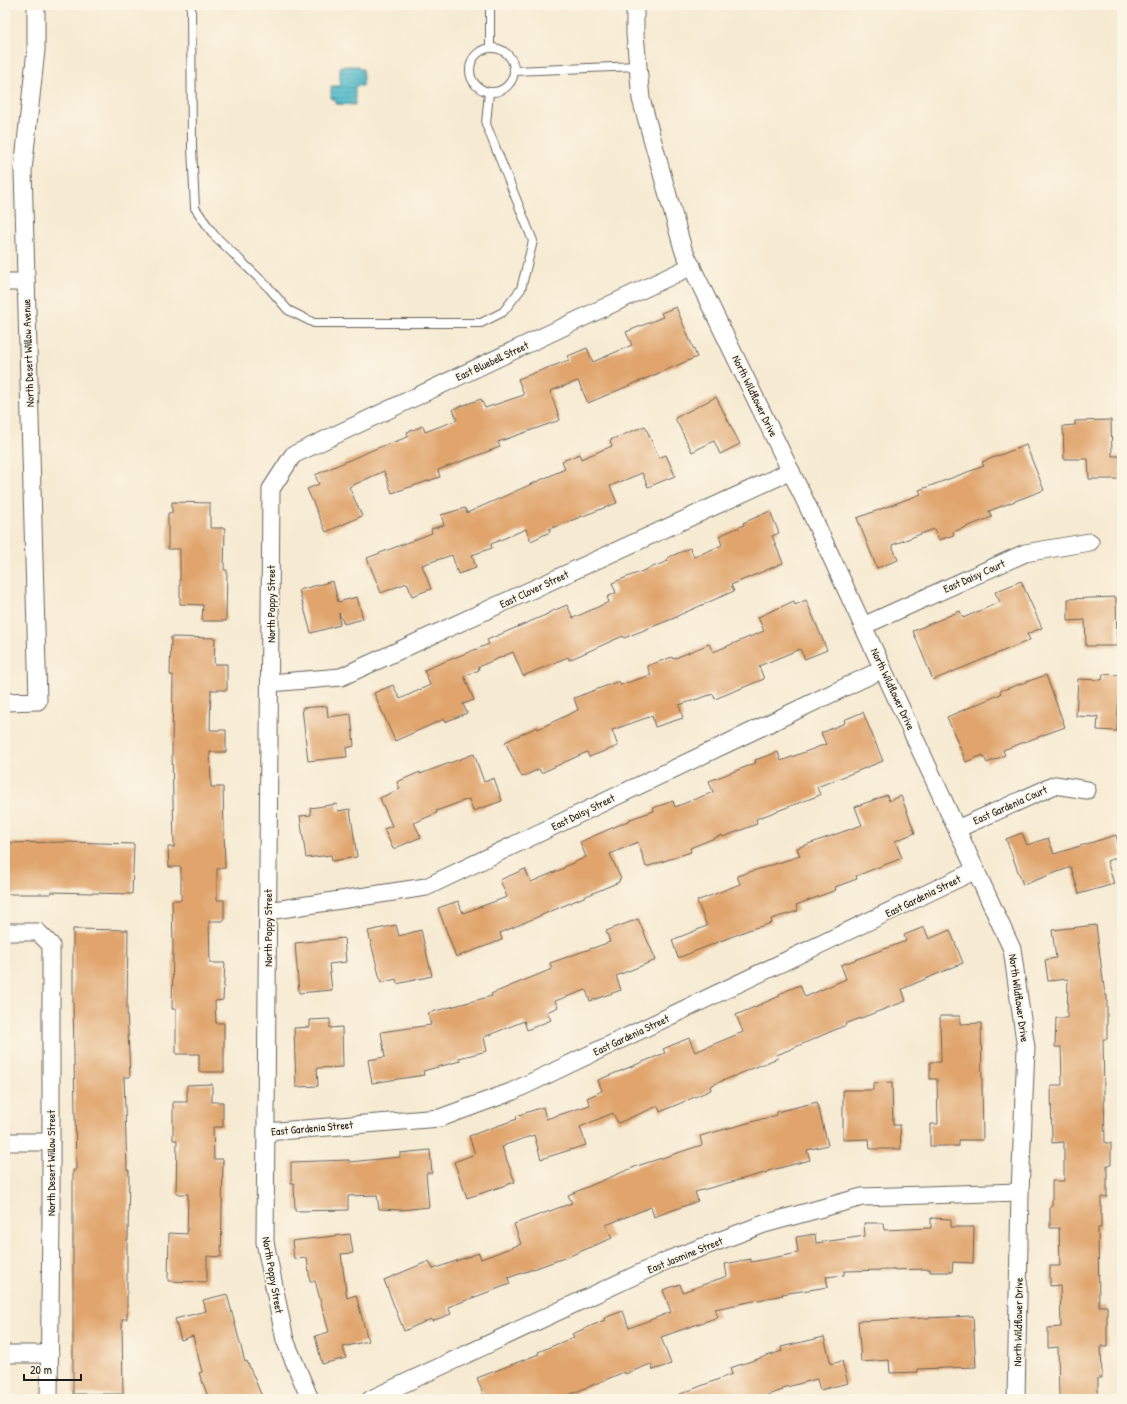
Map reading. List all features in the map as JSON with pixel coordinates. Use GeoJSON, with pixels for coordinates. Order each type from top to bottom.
{"type":"FeatureCollection","features":[{"type":"Feature","properties":{"kind":"street","name":"North Desert Willow Avenue"},"geometry":{"type":"LineString","coordinates":[[5,702],[38,701],[23,170],[36,50],[36,5]]}},
{"type":"Feature","properties":{"kind":"street","name":"North Wildflower Drive"},"geometry":{"type":"LineString","coordinates":[[635,5],[635,34],[641,99],[683,249],[791,470],[1012,949],[1026,1048],[1020,1192],[1016,1399]]}},
{"type":"Feature","properties":{"kind":"street","name":"East Bluebell Street"},"geometry":{"type":"LineString","coordinates":[[293,455],[692,266]]}},
{"type":"Feature","properties":{"kind":"street"},"geometry":{"type":"LineString","coordinates":[[5,282],[26,282]]}},
{"type":"Feature","properties":{"kind":"street","name":"North Poppy Street"},"geometry":{"type":"LineString","coordinates":[[293,455],[272,489],[265,1242],[285,1340],[310,1399]]}},
{"type":"Feature","properties":{"kind":"street","name":"East Clover Street"},"geometry":{"type":"LineString","coordinates":[[270,683],[341,677],[791,470]]}},
{"type":"Feature","properties":{"kind":"street","name":"East Daisy Court"},"geometry":{"type":"LineString","coordinates":[[864,626],[1025,553],[1090,542]]}},
{"type":"Feature","properties":{"kind":"street","name":"East Daisy Street"},"geometry":{"type":"LineString","coordinates":[[268,911],[426,887],[883,669]]}},
{"type":"Feature","properties":{"kind":"street","name":"East Gardenia Court"},"geometry":{"type":"LineString","coordinates":[[957,828],[1055,785],[1087,790]]}},
{"type":"Feature","properties":{"kind":"street","name":"East Gardenia Street"},"geometry":{"type":"LineString","coordinates":[[266,1132],[440,1118],[511,1092],[976,870]]}},
{"type":"Feature","properties":{"kind":"street","name":"North Desert Willow Street"},"geometry":{"type":"LineString","coordinates":[[5,932],[38,932],[51,945],[49,1399]]}},
{"type":"Feature","properties":{"kind":"street"},"geometry":{"type":"LineString","coordinates":[[5,1142],[51,1142]]}},
{"type":"Feature","properties":{"kind":"street","name":"East Jasmine Street"},"geometry":{"type":"LineString","coordinates":[[371,1399],[668,1260],[764,1224],[862,1197],[1020,1192]]}},
{"type":"Feature","properties":{"kind":"street"},"geometry":{"type":"LineString","coordinates":[[5,1354],[50,1354]]}},
{"type":"Feature","properties":{"kind":"lane"},"geometry":{"type":"LineString","coordinates":[[191,5],[192,148],[195,208],[214,235],[268,288],[288,310],[314,323],[481,323],[503,312],[521,289],[533,240],[486,124],[489,92]]}},
{"type":"Feature","properties":{"kind":"lane"},"geometry":{"type":"LineString","coordinates":[[490,5],[490,48]]}},
{"type":"Feature","properties":{"kind":"lane"},"geometry":{"type":"LineString","coordinates":[[490,48],[497,48],[510,56],[514,71],[513,78],[509,84],[503,89],[489,92],[476,86],[472,80],[470,66],[472,59],[477,54],[490,48]]}},
{"type":"Feature","properties":{"kind":"lane"},"geometry":{"type":"LineString","coordinates":[[514,71],[638,66]]}},
{"type":"Feature","properties":{"kind":"water"},"geometry":{"type":"Polygon","coordinates":[[[340,66],[359,66],[359,69],[363,69],[363,86],[355,86],[355,105],[336,104],[335,99],[331,99],[331,86],[340,86],[340,66]]]}},
{"type":"Feature","properties":{"kind":"building"},"geometry":{"type":"Polygon","coordinates":[[[676,307],[697,357],[588,403],[578,381],[550,391],[560,420],[498,442],[500,447],[438,470],[440,477],[392,493],[384,471],[349,487],[362,516],[326,532],[307,489],[319,484],[315,475],[377,448],[408,437],[407,432],[423,426],[425,432],[457,420],[453,409],[481,399],[485,408],[524,395],[518,379],[569,360],[568,356],[587,348],[593,362],[632,345],[626,332],[663,317],[661,313],[676,307]]]}},
{"type":"Feature","properties":{"kind":"building"},"geometry":{"type":"Polygon","coordinates":[[[716,397],[740,444],[720,454],[714,441],[692,452],[675,418],[716,397]]]}},
{"type":"Feature","properties":{"kind":"building"},"geometry":{"type":"Polygon","coordinates":[[[1111,420],[1112,456],[1120,456],[1120,479],[1089,479],[1088,459],[1064,459],[1063,426],[1075,425],[1075,421],[1111,420]]]}},
{"type":"Feature","properties":{"kind":"building"},"geometry":{"type":"Polygon","coordinates":[[[645,426],[659,458],[666,455],[675,476],[648,487],[642,473],[610,486],[617,503],[549,529],[550,532],[531,541],[526,529],[491,544],[492,548],[472,555],[476,568],[458,574],[452,555],[422,565],[431,589],[412,596],[407,583],[381,593],[367,558],[432,533],[431,529],[444,525],[441,515],[465,508],[467,513],[565,469],[562,461],[580,454],[581,459],[612,446],[610,440],[645,426]]]}},
{"type":"Feature","properties":{"kind":"building"},"geometry":{"type":"Polygon","coordinates":[[[1026,445],[1044,490],[989,511],[992,517],[953,532],[954,535],[939,540],[934,529],[892,545],[898,560],[877,568],[857,518],[921,494],[919,490],[984,466],[982,462],[1026,445]]]}},
{"type":"Feature","properties":{"kind":"building"},"geometry":{"type":"Polygon","coordinates":[[[172,502],[210,503],[210,528],[225,528],[224,570],[227,570],[226,621],[202,621],[203,605],[180,604],[180,549],[168,549],[168,513],[172,513],[172,502]]]}},
{"type":"Feature","properties":{"kind":"building"},"geometry":{"type":"Polygon","coordinates":[[[770,511],[779,533],[772,536],[783,563],[731,585],[734,591],[677,617],[624,638],[623,636],[569,660],[568,657],[523,676],[513,652],[478,667],[479,670],[464,676],[474,700],[463,704],[467,713],[445,722],[444,719],[395,741],[374,693],[393,685],[400,699],[430,685],[424,670],[489,644],[487,640],[567,605],[573,618],[609,602],[607,597],[616,593],[612,583],[668,561],[667,558],[690,548],[694,557],[722,545],[719,536],[770,511]]]}},
{"type":"Feature","properties":{"kind":"building"},"geometry":{"type":"Polygon","coordinates":[[[333,581],[338,602],[357,597],[363,619],[344,624],[339,613],[340,625],[311,633],[299,590],[333,581]]]}},
{"type":"Feature","properties":{"kind":"building"},"geometry":{"type":"Polygon","coordinates":[[[1021,581],[1042,628],[1027,634],[1030,640],[933,680],[913,631],[960,611],[963,618],[1000,602],[995,592],[1021,581]]]}},
{"type":"Feature","properties":{"kind":"building"},"geometry":{"type":"Polygon","coordinates":[[[1116,597],[1117,646],[1086,646],[1085,620],[1068,621],[1068,599],[1116,597]]]}},
{"type":"Feature","properties":{"kind":"building"},"geometry":{"type":"Polygon","coordinates":[[[806,600],[827,650],[805,659],[800,649],[759,666],[764,679],[715,699],[713,694],[679,705],[683,718],[655,727],[652,716],[612,730],[618,746],[589,757],[587,752],[541,773],[539,769],[522,777],[505,742],[537,727],[538,729],[578,710],[574,698],[619,681],[620,685],[651,675],[647,666],[672,657],[673,659],[709,644],[713,652],[764,631],[758,617],[794,601],[795,605],[806,600]]]}},
{"type":"Feature","properties":{"kind":"building"},"geometry":{"type":"Polygon","coordinates":[[[171,637],[215,638],[214,664],[227,664],[227,690],[211,690],[210,730],[226,730],[226,752],[210,752],[211,787],[223,787],[225,868],[217,869],[217,900],[224,900],[224,921],[209,921],[210,963],[225,963],[223,1000],[215,1001],[216,1023],[224,1023],[224,1072],[199,1072],[199,1054],[176,1054],[176,1009],[172,1009],[172,900],[181,900],[181,867],[169,867],[168,847],[174,847],[172,751],[173,675],[170,675],[171,637]]]}},
{"type":"Feature","properties":{"kind":"building"},"geometry":{"type":"Polygon","coordinates":[[[1103,674],[1120,675],[1117,731],[1097,730],[1098,716],[1076,716],[1078,679],[1102,680],[1103,674]]]}},
{"type":"Feature","properties":{"kind":"building"},"geometry":{"type":"Polygon","coordinates":[[[1046,675],[1065,727],[1003,750],[1005,755],[987,763],[983,755],[966,762],[947,717],[1001,694],[1000,691],[1046,675]]]}},
{"type":"Feature","properties":{"kind":"building"},"geometry":{"type":"Polygon","coordinates":[[[327,706],[328,717],[351,714],[354,746],[346,748],[347,757],[308,761],[302,708],[327,706]]]}},
{"type":"Feature","properties":{"kind":"building"},"geometry":{"type":"Polygon","coordinates":[[[863,712],[883,761],[817,787],[820,795],[756,819],[757,824],[723,837],[722,835],[690,848],[691,852],[646,867],[638,842],[610,854],[621,879],[619,879],[619,882],[500,933],[502,940],[456,957],[438,908],[458,901],[463,913],[507,897],[500,880],[525,869],[531,882],[564,868],[586,857],[580,842],[630,819],[654,811],[653,808],[673,801],[675,807],[713,792],[709,781],[756,763],[755,760],[778,752],[781,761],[826,744],[821,733],[845,723],[844,720],[863,712]]]}},
{"type":"Feature","properties":{"kind":"building"},"geometry":{"type":"Polygon","coordinates":[[[474,754],[484,782],[494,778],[502,801],[473,811],[469,799],[436,811],[437,813],[414,823],[421,837],[393,849],[384,829],[392,826],[380,798],[400,789],[397,782],[420,772],[420,774],[474,754]]]}},
{"type":"Feature","properties":{"kind":"building"},"geometry":{"type":"Polygon","coordinates":[[[887,795],[889,801],[901,796],[915,833],[895,841],[902,858],[856,876],[857,879],[835,887],[836,890],[796,905],[798,911],[771,919],[772,923],[751,929],[678,958],[672,940],[707,926],[697,901],[740,884],[737,876],[800,856],[797,848],[862,825],[855,807],[887,795]]]}},
{"type":"Feature","properties":{"kind":"building"},"geometry":{"type":"Polygon","coordinates":[[[337,804],[338,811],[350,809],[357,857],[332,861],[331,855],[306,858],[300,816],[311,815],[310,808],[337,804]]]}},
{"type":"Feature","properties":{"kind":"building"},"geometry":{"type":"Polygon","coordinates":[[[1022,833],[1027,845],[1048,838],[1054,854],[1116,835],[1122,856],[1107,861],[1114,884],[1079,894],[1071,867],[1023,885],[1006,839],[1022,833]]]}},
{"type":"Feature","properties":{"kind":"building"},"geometry":{"type":"Polygon","coordinates":[[[66,842],[134,844],[132,894],[51,892],[51,894],[5,894],[5,843],[66,842]]]}},
{"type":"Feature","properties":{"kind":"building"},"geometry":{"type":"Polygon","coordinates":[[[638,919],[656,960],[616,976],[621,990],[590,1001],[586,990],[555,1001],[558,1007],[547,1012],[551,1020],[527,1030],[524,1021],[484,1037],[487,1051],[459,1058],[460,1061],[423,1071],[424,1075],[372,1083],[368,1060],[385,1057],[381,1032],[431,1025],[428,1013],[492,996],[491,994],[552,969],[550,963],[610,942],[606,931],[638,919]]]}},
{"type":"Feature","properties":{"kind":"building"},"geometry":{"type":"Polygon","coordinates":[[[396,925],[399,936],[421,930],[432,976],[397,984],[396,979],[381,983],[368,931],[396,925]]]}},
{"type":"Feature","properties":{"kind":"building"},"geometry":{"type":"Polygon","coordinates":[[[1096,925],[1105,995],[1107,995],[1107,1039],[1103,1039],[1105,1143],[1111,1143],[1111,1165],[1107,1165],[1107,1197],[1101,1197],[1101,1228],[1098,1228],[1099,1306],[1107,1306],[1107,1346],[1101,1346],[1102,1378],[1098,1378],[1098,1399],[1059,1399],[1058,1347],[1048,1348],[1048,1328],[1061,1327],[1060,1285],[1050,1286],[1050,1266],[1060,1266],[1059,1228],[1050,1228],[1050,1207],[1052,1207],[1052,1181],[1064,1181],[1064,1142],[1052,1143],[1051,1085],[1062,1085],[1061,1047],[1055,1047],[1056,1018],[1067,1018],[1068,979],[1048,981],[1045,960],[1056,958],[1052,930],[1096,925]]]}},
{"type":"Feature","properties":{"kind":"building"},"geometry":{"type":"Polygon","coordinates":[[[924,927],[929,939],[950,930],[963,963],[902,989],[906,1001],[845,1024],[846,1025],[777,1055],[778,1058],[710,1086],[711,1090],[660,1112],[658,1106],[618,1123],[613,1113],[580,1127],[586,1145],[541,1159],[534,1135],[505,1145],[502,1147],[515,1182],[467,1198],[454,1162],[475,1154],[469,1136],[517,1119],[516,1116],[543,1107],[546,1119],[590,1105],[587,1098],[602,1091],[598,1080],[665,1053],[663,1049],[689,1038],[695,1052],[743,1032],[736,1015],[780,996],[779,994],[800,985],[805,997],[846,979],[841,965],[906,941],[904,935],[924,927]]]}},
{"type":"Feature","properties":{"kind":"building"},"geometry":{"type":"Polygon","coordinates":[[[73,929],[128,930],[127,1008],[130,1077],[124,1077],[127,1170],[129,1170],[127,1319],[122,1319],[123,1394],[73,1394],[73,1170],[76,1170],[73,929]]]}},
{"type":"Feature","properties":{"kind":"building"},"geometry":{"type":"Polygon","coordinates":[[[344,938],[346,962],[329,964],[332,990],[299,993],[295,943],[344,938]]]}},
{"type":"Feature","properties":{"kind":"building"},"geometry":{"type":"Polygon","coordinates":[[[940,1016],[960,1016],[960,1024],[981,1023],[983,1140],[959,1140],[959,1146],[930,1146],[930,1124],[938,1124],[937,1079],[930,1079],[930,1062],[941,1062],[940,1016]]]}},
{"type":"Feature","properties":{"kind":"building"},"geometry":{"type":"Polygon","coordinates":[[[330,1019],[330,1028],[342,1027],[343,1067],[317,1068],[318,1086],[296,1087],[294,1028],[310,1027],[310,1020],[330,1019]]]}},
{"type":"Feature","properties":{"kind":"building"},"geometry":{"type":"Polygon","coordinates":[[[892,1082],[893,1125],[900,1125],[901,1149],[870,1149],[869,1139],[843,1140],[843,1090],[873,1090],[873,1083],[892,1082]]]}},
{"type":"Feature","properties":{"kind":"building"},"geometry":{"type":"Polygon","coordinates":[[[212,1084],[212,1102],[223,1102],[223,1127],[213,1127],[214,1159],[223,1159],[221,1257],[207,1256],[207,1282],[168,1281],[169,1233],[187,1234],[188,1194],[176,1194],[177,1140],[173,1140],[173,1102],[187,1102],[187,1085],[212,1084]]]}},
{"type":"Feature","properties":{"kind":"building"},"geometry":{"type":"Polygon","coordinates":[[[817,1102],[828,1145],[807,1150],[810,1160],[695,1192],[698,1201],[654,1217],[651,1207],[606,1225],[612,1238],[570,1256],[508,1278],[510,1284],[448,1307],[451,1314],[432,1321],[431,1319],[404,1331],[384,1280],[429,1261],[433,1269],[479,1253],[481,1259],[521,1244],[514,1224],[572,1203],[568,1195],[637,1166],[702,1145],[700,1136],[777,1115],[777,1112],[817,1102]]]}},
{"type":"Feature","properties":{"kind":"building"},"geometry":{"type":"Polygon","coordinates":[[[430,1150],[432,1173],[426,1173],[429,1207],[401,1210],[379,1209],[377,1195],[348,1196],[348,1210],[295,1211],[294,1183],[291,1183],[291,1162],[349,1160],[349,1162],[400,1157],[400,1153],[430,1150]]]}},
{"type":"Feature","properties":{"kind":"building"},"geometry":{"type":"Polygon","coordinates":[[[931,1218],[951,1219],[951,1227],[974,1227],[973,1263],[953,1262],[952,1272],[930,1272],[930,1269],[844,1271],[844,1275],[826,1277],[828,1287],[782,1294],[783,1295],[715,1309],[718,1317],[661,1337],[671,1364],[653,1370],[651,1364],[625,1374],[624,1372],[559,1399],[485,1399],[477,1378],[539,1354],[538,1352],[574,1337],[572,1334],[605,1320],[604,1318],[623,1311],[629,1328],[671,1312],[663,1290],[680,1284],[683,1292],[727,1276],[725,1264],[751,1259],[751,1262],[798,1253],[796,1237],[815,1234],[816,1243],[865,1236],[864,1223],[883,1223],[884,1230],[931,1228],[931,1218]]]}},
{"type":"Feature","properties":{"kind":"building"},"geometry":{"type":"Polygon","coordinates":[[[350,1234],[353,1253],[341,1254],[347,1298],[356,1295],[368,1341],[343,1347],[346,1358],[322,1364],[315,1336],[329,1332],[315,1281],[310,1281],[307,1258],[294,1259],[292,1241],[350,1234]]]}},
{"type":"Feature","properties":{"kind":"building"},"geometry":{"type":"Polygon","coordinates":[[[227,1294],[245,1362],[247,1361],[263,1399],[209,1399],[199,1373],[202,1372],[193,1336],[181,1340],[175,1319],[206,1311],[203,1300],[227,1294]]]}},
{"type":"Feature","properties":{"kind":"building"},"geometry":{"type":"Polygon","coordinates":[[[973,1316],[976,1367],[918,1369],[918,1372],[890,1373],[889,1360],[861,1362],[858,1321],[973,1316]]]}},
{"type":"Feature","properties":{"kind":"building"},"geometry":{"type":"Polygon","coordinates":[[[824,1337],[831,1364],[842,1361],[848,1383],[820,1390],[817,1379],[783,1388],[783,1390],[765,1396],[766,1399],[670,1399],[732,1374],[730,1368],[782,1351],[781,1347],[824,1337]]]}}]}
